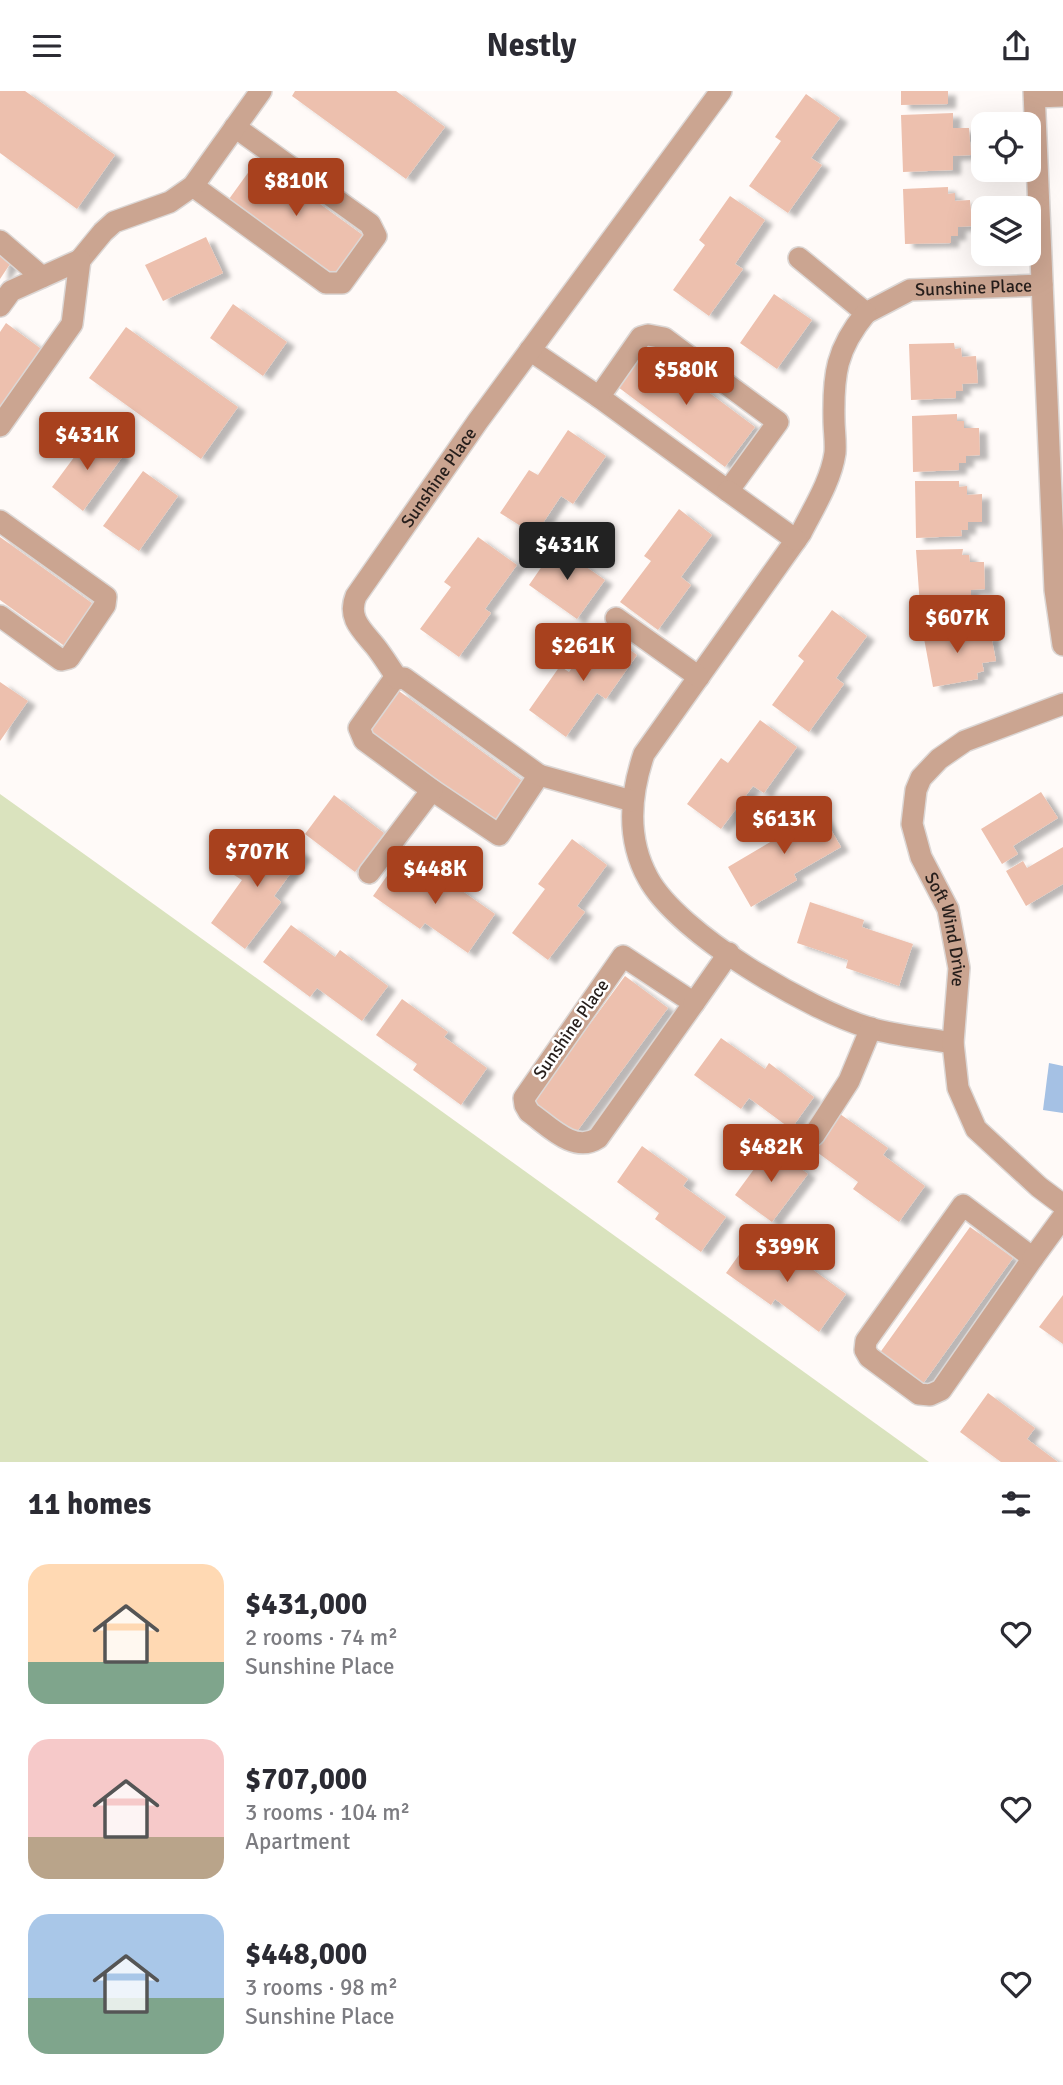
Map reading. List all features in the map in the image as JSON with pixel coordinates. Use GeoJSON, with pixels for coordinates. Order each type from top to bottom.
{"type":"FeatureCollection","features":[{"type":"Feature","properties":{"kind":"street"},"geometry":{"type":"LineString","coordinates":[[0,306],[11,291],[80,260],[114,222],[170,202],[193,186],[261,91]]}},
{"type":"Feature","properties":{"kind":"street","name":"Sunshine Place"},"geometry":{"type":"LineString","coordinates":[[632,801],[539,775],[404,678],[398,679],[374,644],[357,627],[352,606],[356,596],[462,443],[721,91]]}},
{"type":"Feature","properties":{"kind":"street"},"geometry":{"type":"LineString","coordinates":[[1063,96],[1035,94],[1042,285],[1057,500],[1055,590],[1063,645]]}},
{"type":"Feature","properties":{"kind":"street"},"geometry":{"type":"LineString","coordinates":[[193,186],[326,283],[342,283],[376,236],[370,223],[235,127]]}},
{"type":"Feature","properties":{"kind":"street"},"geometry":{"type":"LineString","coordinates":[[0,241],[42,277]]}},
{"type":"Feature","properties":{"kind":"street"},"geometry":{"type":"LineString","coordinates":[[799,258],[866,313]]}},
{"type":"Feature","properties":{"kind":"street"},"geometry":{"type":"LineString","coordinates":[[0,426],[72,324],[80,260]]}},
{"type":"Feature","properties":{"kind":"street","name":"Sunshine Place"},"geometry":{"type":"LineString","coordinates":[[953,1043],[871,1028],[824,1011],[774,984],[691,926],[668,904],[648,879],[636,849],[631,817],[632,801],[644,754],[796,540],[825,482],[835,453],[834,372],[842,348],[852,330],[866,313],[909,291],[1042,285]]}},
{"type":"Feature","properties":{"kind":"street"},"geometry":{"type":"LineString","coordinates":[[598,397],[641,337],[648,335],[664,338],[778,422],[728,491]]}},
{"type":"Feature","properties":{"kind":"street"},"geometry":{"type":"LineString","coordinates":[[530,350],[796,540]]}},
{"type":"Feature","properties":{"kind":"street"},"geometry":{"type":"LineString","coordinates":[[0,521],[106,597],[105,605],[69,658],[61,660],[0,616]]}},
{"type":"Feature","properties":{"kind":"street"},"geometry":{"type":"LineString","coordinates":[[616,618],[699,677]]}},
{"type":"Feature","properties":{"kind":"street"},"geometry":{"type":"LineString","coordinates":[[398,679],[394,679],[359,728],[364,740],[432,790],[499,835],[539,775]]}},
{"type":"Feature","properties":{"kind":"street","name":"Soft Wind Drive"},"geometry":{"type":"LineString","coordinates":[[1063,704],[965,741],[939,759],[921,778],[916,790],[912,824],[921,857],[948,909],[959,968],[953,1043],[958,1088],[976,1129],[1039,1187],[1063,1205]]}},
{"type":"Feature","properties":{"kind":"street"},"geometry":{"type":"LineString","coordinates":[[369,873],[432,790]]}},
{"type":"Feature","properties":{"kind":"street","name":"Sunshine Place"},"geometry":{"type":"LineString","coordinates":[[694,1003],[623,955],[527,1091],[524,1098],[529,1112],[578,1144],[589,1144],[598,1138],[694,1003],[729,953]]}},
{"type":"Feature","properties":{"kind":"street"},"geometry":{"type":"LineString","coordinates":[[814,1135],[849,1081],[871,1028]]}},
{"type":"Feature","properties":{"kind":"street"},"geometry":{"type":"LineString","coordinates":[[1033,1258],[963,1205],[866,1341],[865,1350],[869,1357],[919,1394],[930,1395],[941,1390],[1063,1217]]}},
{"type":"Feature","properties":{"kind":"green space"},"geometry":{"type":"Polygon","coordinates":[[[0,794],[91,859],[929,1462],[0,1462],[0,794]]]}},
{"type":"Feature","properties":{"kind":"water"},"geometry":{"type":"Polygon","coordinates":[[[1049,1063],[1063,1066],[1063,1113],[1043,1110],[1049,1063]]]}},
{"type":"Feature","properties":{"kind":"building"},"geometry":{"type":"Polygon","coordinates":[[[0,91],[25,91],[115,155],[77,209],[0,153],[0,91]]]}},
{"type":"Feature","properties":{"kind":"building"},"geometry":{"type":"Polygon","coordinates":[[[295,91],[396,91],[445,127],[406,179],[292,96],[295,91]]]}},
{"type":"Feature","properties":{"kind":"building"},"geometry":{"type":"Polygon","coordinates":[[[901,91],[948,91],[948,104],[901,105],[901,91]]]}},
{"type":"Feature","properties":{"kind":"building"},"geometry":{"type":"Polygon","coordinates":[[[806,94],[840,118],[811,158],[822,165],[788,213],[749,186],[781,141],[775,137],[806,94]]]}},
{"type":"Feature","properties":{"kind":"building"},"geometry":{"type":"Polygon","coordinates":[[[953,113],[953,128],[969,128],[971,155],[953,156],[953,170],[903,172],[901,115],[953,113]]]}},
{"type":"Feature","properties":{"kind":"building"},"geometry":{"type":"Polygon","coordinates":[[[258,159],[364,236],[335,276],[229,199],[258,159]]]}},
{"type":"Feature","properties":{"kind":"building"},"geometry":{"type":"Polygon","coordinates":[[[948,187],[948,194],[955,193],[955,201],[970,200],[971,226],[958,227],[958,236],[951,236],[951,243],[905,244],[903,189],[948,187]]]}},
{"type":"Feature","properties":{"kind":"building"},"geometry":{"type":"Polygon","coordinates":[[[730,196],[765,220],[735,264],[743,269],[709,316],[673,290],[705,245],[699,240],[730,196]]]}},
{"type":"Feature","properties":{"kind":"building"},"geometry":{"type":"Polygon","coordinates":[[[206,237],[223,273],[163,301],[145,265],[206,237]]]}},
{"type":"Feature","properties":{"kind":"building"},"geometry":{"type":"Polygon","coordinates":[[[0,253],[12,261],[0,279],[0,253]]]}},
{"type":"Feature","properties":{"kind":"building"},"geometry":{"type":"Polygon","coordinates":[[[774,294],[812,320],[777,369],[740,343],[774,294]]]}},
{"type":"Feature","properties":{"kind":"building"},"geometry":{"type":"Polygon","coordinates":[[[233,304],[287,342],[263,376],[210,338],[233,304]]]}},
{"type":"Feature","properties":{"kind":"building"},"geometry":{"type":"Polygon","coordinates":[[[6,323],[44,351],[0,411],[0,332],[6,323]]]}},
{"type":"Feature","properties":{"kind":"building"},"geometry":{"type":"Polygon","coordinates":[[[126,327],[238,407],[201,459],[89,378],[126,327]]]}},
{"type":"Feature","properties":{"kind":"building"},"geometry":{"type":"Polygon","coordinates":[[[954,343],[955,349],[961,348],[962,357],[976,356],[978,383],[962,384],[963,391],[956,391],[956,398],[911,400],[909,344],[954,343]]]}},
{"type":"Feature","properties":{"kind":"building"},"geometry":{"type":"Polygon","coordinates":[[[648,347],[755,427],[725,467],[618,387],[648,347]]]}},
{"type":"Feature","properties":{"kind":"building"},"geometry":{"type":"Polygon","coordinates":[[[957,414],[957,421],[964,421],[964,428],[979,428],[980,455],[966,456],[966,463],[959,463],[959,470],[913,472],[912,416],[957,414]]]}},
{"type":"Feature","properties":{"kind":"building"},"geometry":{"type":"Polygon","coordinates":[[[568,430],[606,456],[573,504],[561,496],[535,535],[500,513],[529,470],[538,475],[568,430]]]}},
{"type":"Feature","properties":{"kind":"building"},"geometry":{"type":"Polygon","coordinates":[[[92,433],[123,456],[83,511],[52,487],[92,433]]]}},
{"type":"Feature","properties":{"kind":"building"},"geometry":{"type":"Polygon","coordinates":[[[143,471],[178,496],[139,551],[103,526],[143,471]]]}},
{"type":"Feature","properties":{"kind":"building"},"geometry":{"type":"Polygon","coordinates":[[[915,481],[959,481],[959,487],[967,486],[967,495],[982,494],[982,522],[968,522],[968,530],[961,530],[962,536],[916,538],[915,481]]]}},
{"type":"Feature","properties":{"kind":"building"},"geometry":{"type":"Polygon","coordinates":[[[679,509],[712,535],[681,577],[691,585],[658,630],[620,602],[651,561],[644,556],[679,509]]]}},
{"type":"Feature","properties":{"kind":"building"},"geometry":{"type":"Polygon","coordinates":[[[0,537],[96,606],[66,647],[0,600],[0,537]]]}},
{"type":"Feature","properties":{"kind":"building"},"geometry":{"type":"Polygon","coordinates":[[[478,537],[517,565],[485,609],[491,613],[459,657],[420,629],[451,587],[444,582],[478,537]]]}},
{"type":"Feature","properties":{"kind":"building"},"geometry":{"type":"Polygon","coordinates":[[[556,546],[605,580],[577,619],[529,585],[556,546]]]}},
{"type":"Feature","properties":{"kind":"building"},"geometry":{"type":"Polygon","coordinates":[[[963,549],[962,555],[969,555],[970,562],[984,562],[985,589],[971,590],[971,598],[963,598],[963,605],[920,606],[916,550],[963,549]]]}},
{"type":"Feature","properties":{"kind":"building"},"geometry":{"type":"Polygon","coordinates":[[[832,610],[867,636],[836,678],[844,684],[809,732],[772,705],[804,661],[798,656],[832,610]]]}},
{"type":"Feature","properties":{"kind":"building"},"geometry":{"type":"Polygon","coordinates":[[[968,624],[969,630],[975,629],[977,637],[991,635],[996,661],[982,663],[984,671],[977,673],[978,679],[933,687],[923,633],[968,624]]]}},
{"type":"Feature","properties":{"kind":"building"},"geometry":{"type":"Polygon","coordinates":[[[600,628],[637,655],[606,699],[597,693],[566,737],[529,710],[560,666],[569,672],[600,628]]]}},
{"type":"Feature","properties":{"kind":"building"},"geometry":{"type":"Polygon","coordinates":[[[0,682],[28,701],[0,741],[0,682]]]}},
{"type":"Feature","properties":{"kind":"building"},"geometry":{"type":"Polygon","coordinates":[[[399,691],[525,783],[494,825],[368,733],[399,691]]]}},
{"type":"Feature","properties":{"kind":"building"},"geometry":{"type":"Polygon","coordinates":[[[760,720],[797,747],[764,793],[753,786],[721,829],[687,804],[721,758],[728,763],[760,720]]]}},
{"type":"Feature","properties":{"kind":"building"},"geometry":{"type":"Polygon","coordinates":[[[1041,792],[1058,818],[1013,846],[1018,854],[1002,864],[981,829],[1041,792]]]}},
{"type":"Feature","properties":{"kind":"building"},"geometry":{"type":"Polygon","coordinates":[[[334,795],[384,833],[355,872],[305,834],[334,795]]]}},
{"type":"Feature","properties":{"kind":"building"},"geometry":{"type":"Polygon","coordinates":[[[817,806],[841,847],[794,874],[797,880],[751,907],[728,867],[772,841],[768,835],[817,806]]]}},
{"type":"Feature","properties":{"kind":"building"},"geometry":{"type":"Polygon","coordinates":[[[268,829],[304,855],[274,896],[281,902],[245,949],[211,923],[242,880],[234,875],[268,829]]]}},
{"type":"Feature","properties":{"kind":"building"},"geometry":{"type":"Polygon","coordinates":[[[572,839],[607,865],[577,906],[585,912],[548,960],[512,933],[545,889],[538,884],[572,839]]]}},
{"type":"Feature","properties":{"kind":"building"},"geometry":{"type":"Polygon","coordinates":[[[1063,847],[1063,884],[1026,906],[1006,871],[1023,861],[1027,868],[1063,847]]]}},
{"type":"Feature","properties":{"kind":"building"},"geometry":{"type":"Polygon","coordinates":[[[398,860],[441,891],[448,881],[495,914],[468,953],[425,923],[420,929],[373,896],[398,860]]]}},
{"type":"Feature","properties":{"kind":"building"},"geometry":{"type":"Polygon","coordinates":[[[810,902],[864,920],[862,927],[913,944],[899,986],[846,968],[848,960],[797,943],[810,902]]]}},
{"type":"Feature","properties":{"kind":"building"},"geometry":{"type":"Polygon","coordinates":[[[291,925],[335,957],[340,950],[388,986],[362,1021],[317,988],[310,997],[263,962],[291,925]]]}},
{"type":"Feature","properties":{"kind":"building"},"geometry":{"type":"Polygon","coordinates":[[[625,976],[668,1008],[575,1134],[532,1103],[625,976]]]}},
{"type":"Feature","properties":{"kind":"building"},"geometry":{"type":"Polygon","coordinates":[[[402,999],[448,1032],[444,1037],[487,1068],[461,1105],[413,1070],[417,1064],[376,1035],[402,999]]]}},
{"type":"Feature","properties":{"kind":"building"},"geometry":{"type":"Polygon","coordinates":[[[721,1038],[765,1069],[769,1063],[814,1097],[791,1129],[749,1098],[741,1109],[694,1075],[721,1038]]]}},
{"type":"Feature","properties":{"kind":"building"},"geometry":{"type":"Polygon","coordinates":[[[840,1114],[888,1148],[883,1155],[925,1186],[899,1222],[853,1189],[858,1182],[814,1150],[840,1114]]]}},
{"type":"Feature","properties":{"kind":"building"},"geometry":{"type":"Polygon","coordinates":[[[642,1146],[688,1179],[683,1186],[726,1217],[701,1252],[655,1219],[659,1213],[617,1182],[642,1146]]]}},
{"type":"Feature","properties":{"kind":"building"},"geometry":{"type":"Polygon","coordinates":[[[771,1146],[808,1174],[772,1222],[735,1195],[771,1146]]]}},
{"type":"Feature","properties":{"kind":"building"},"geometry":{"type":"Polygon","coordinates":[[[970,1227],[1013,1258],[922,1385],[879,1354],[970,1227]]]}},
{"type":"Feature","properties":{"kind":"building"},"geometry":{"type":"Polygon","coordinates":[[[751,1238],[795,1269],[801,1261],[846,1294],[819,1332],[775,1299],[771,1305],[726,1273],[751,1238]]]}},
{"type":"Feature","properties":{"kind":"building"},"geometry":{"type":"Polygon","coordinates":[[[1063,1295],[1063,1344],[1039,1327],[1063,1295]]]}},
{"type":"Feature","properties":{"kind":"building"},"geometry":{"type":"Polygon","coordinates":[[[988,1393],[1035,1428],[1027,1439],[1058,1462],[1001,1462],[960,1432],[988,1393]]]}}]}
